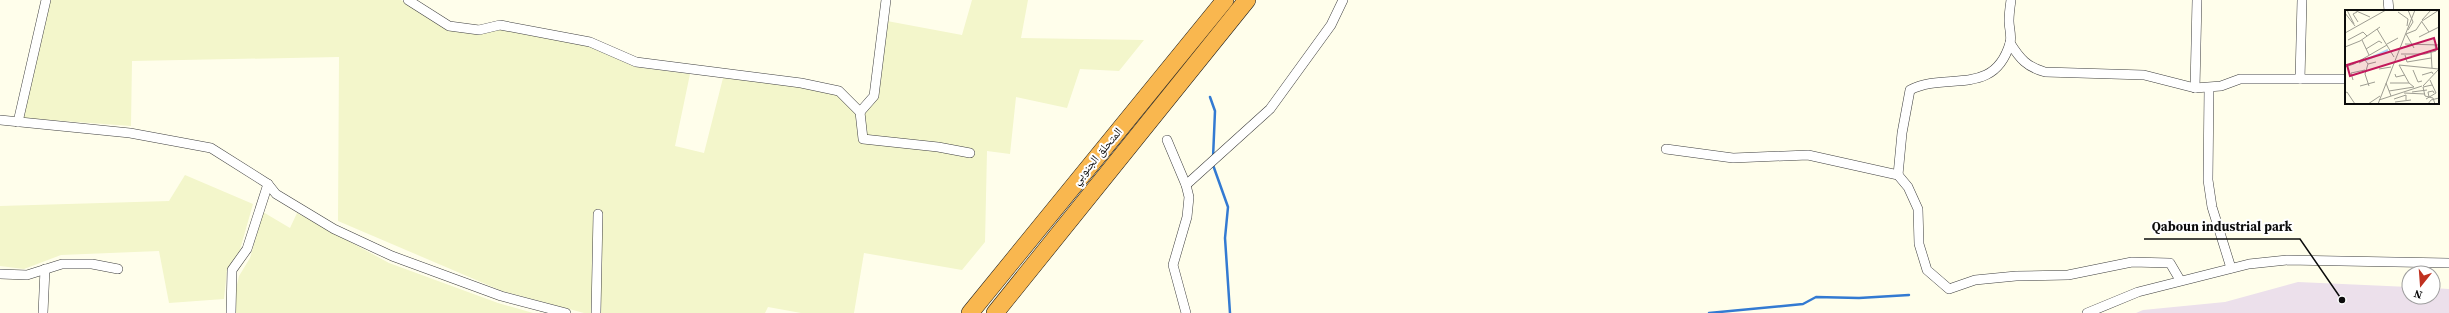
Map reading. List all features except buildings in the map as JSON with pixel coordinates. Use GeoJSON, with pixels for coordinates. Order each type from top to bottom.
{"type":"FeatureCollection","features":[{"type":"Feature","properties":{"kind":"highway","name":"المتحلق الجنوبي"},"geometry":{"type":"LineString","coordinates":[[970,313],[1225,0]]}},
{"type":"Feature","properties":{"kind":"highway","name":"المتحلق الجنوبي"},"geometry":{"type":"LineString","coordinates":[[995,313],[1247,0]]}},
{"type":"Feature","properties":{"kind":"street"},"geometry":{"type":"LineString","coordinates":[[18,122],[46,0]]}},
{"type":"Feature","properties":{"kind":"street"},"geometry":{"type":"LineString","coordinates":[[408,0],[448,26],[479,30],[500,25],[590,42],[636,62],[801,83],[839,91],[860,112],[863,139],[938,147],[970,153]]}},
{"type":"Feature","properties":{"kind":"street"},"geometry":{"type":"LineString","coordinates":[[860,112],[874,96],[886,0]]}},
{"type":"Feature","properties":{"kind":"street"},"geometry":{"type":"LineString","coordinates":[[1186,185],[1270,109],[1331,25],[1343,0]]}},
{"type":"Feature","properties":{"kind":"street"},"geometry":{"type":"LineString","coordinates":[[2011,0],[2009,13],[2010,43],[2023,62],[2032,69],[2045,72],[2144,76],[2195,88],[2209,88],[2240,79],[2345,79]]}},
{"type":"Feature","properties":{"kind":"street"},"geometry":{"type":"LineString","coordinates":[[2195,88],[2197,0]]}},
{"type":"Feature","properties":{"kind":"street"},"geometry":{"type":"LineString","coordinates":[[2300,79],[2302,0]]}},
{"type":"Feature","properties":{"kind":"street"},"geometry":{"type":"LineString","coordinates":[[2388,0],[2389,10]]}},
{"type":"Feature","properties":{"kind":"street"},"geometry":{"type":"LineString","coordinates":[[2010,43],[1994,70],[1982,78],[1921,84],[1910,90],[1902,133],[1898,174],[1908,188],[1918,209],[1919,244],[1927,270],[1949,288],[1975,280],[2016,276],[2068,275],[2132,262],[2170,263],[2180,280]]}},
{"type":"Feature","properties":{"kind":"street"},"geometry":{"type":"LineString","coordinates":[[2209,88],[2208,180],[2212,207],[2231,268]]}},
{"type":"Feature","properties":{"kind":"street"},"geometry":{"type":"LineString","coordinates":[[0,120],[130,133],[211,148],[268,184],[276,194],[334,229],[392,256],[501,296],[566,313]]}},
{"type":"Feature","properties":{"kind":"street"},"geometry":{"type":"LineString","coordinates":[[1167,140],[1186,185],[1189,206],[1173,265],[1186,313]]}},
{"type":"Feature","properties":{"kind":"street"},"geometry":{"type":"LineString","coordinates":[[1666,149],[1733,158],[1808,155],[1898,174]]}},
{"type":"Feature","properties":{"kind":"street"},"geometry":{"type":"LineString","coordinates":[[231,313],[232,270],[247,249],[268,184]]}},
{"type":"Feature","properties":{"kind":"street"},"geometry":{"type":"LineString","coordinates":[[596,313],[598,214]]}},
{"type":"Feature","properties":{"kind":"street"},"geometry":{"type":"LineString","coordinates":[[2086,313],[2138,292],[2180,280],[2231,268],[2287,260],[2449,263]]}},
{"type":"Feature","properties":{"kind":"street"},"geometry":{"type":"LineString","coordinates":[[0,274],[26,275],[62,264],[92,264],[118,269]]}},
{"type":"Feature","properties":{"kind":"street"},"geometry":{"type":"LineString","coordinates":[[43,313],[45,269]]}},
{"type":"Feature","properties":{"kind":"shaded area"},"geometry":{"type":"Polygon","coordinates":[[[2298,282],[2401,287],[2401,305],[2441,305],[2441,288],[2449,289],[2449,313],[2136,313],[2143,310],[2225,302],[2298,282]]]}},
{"type":"Feature","properties":{"kind":"green space"},"geometry":{"type":"Polygon","coordinates":[[[50,0],[401,0],[447,29],[501,29],[545,37],[590,47],[635,67],[690,74],[675,146],[704,153],[723,78],[800,87],[837,95],[860,118],[877,97],[887,21],[962,35],[972,0],[1028,0],[1021,38],[1144,40],[1119,71],[1080,69],[1067,108],[1016,97],[1010,154],[987,151],[985,242],[962,270],[864,253],[854,313],[801,313],[768,307],[765,313],[584,313],[502,291],[338,221],[339,57],[132,61],[131,126],[23,118],[50,0]]]}},
{"type":"Feature","properties":{"kind":"green space"},"geometry":{"type":"Polygon","coordinates":[[[185,175],[253,204],[239,253],[227,270],[224,299],[169,303],[159,251],[61,255],[24,269],[0,266],[0,206],[169,201],[185,175]]]}},
{"type":"Feature","properties":{"kind":"green space"},"geometry":{"type":"Polygon","coordinates":[[[263,212],[290,228],[297,213],[389,263],[498,303],[533,313],[235,313],[234,298],[239,276],[250,258],[263,212]]]}},
{"type":"Feature","properties":{"kind":"waterway"},"geometry":{"type":"LineString","coordinates":[[1210,97],[1215,111],[1213,158]]}},
{"type":"Feature","properties":{"kind":"waterway"},"geometry":{"type":"LineString","coordinates":[[1213,165],[1228,207],[1225,238],[1230,313]]}},
{"type":"Feature","properties":{"kind":"waterway"},"geometry":{"type":"LineString","coordinates":[[1709,313],[1803,304],[1816,297],[1859,298],[1909,295]]}},
{"type":"Feature","properties":{"kind":"place","name":"Qaboun industrial park"},"geometry":{"type":"Point","coordinates":[2342,300]}}]}
